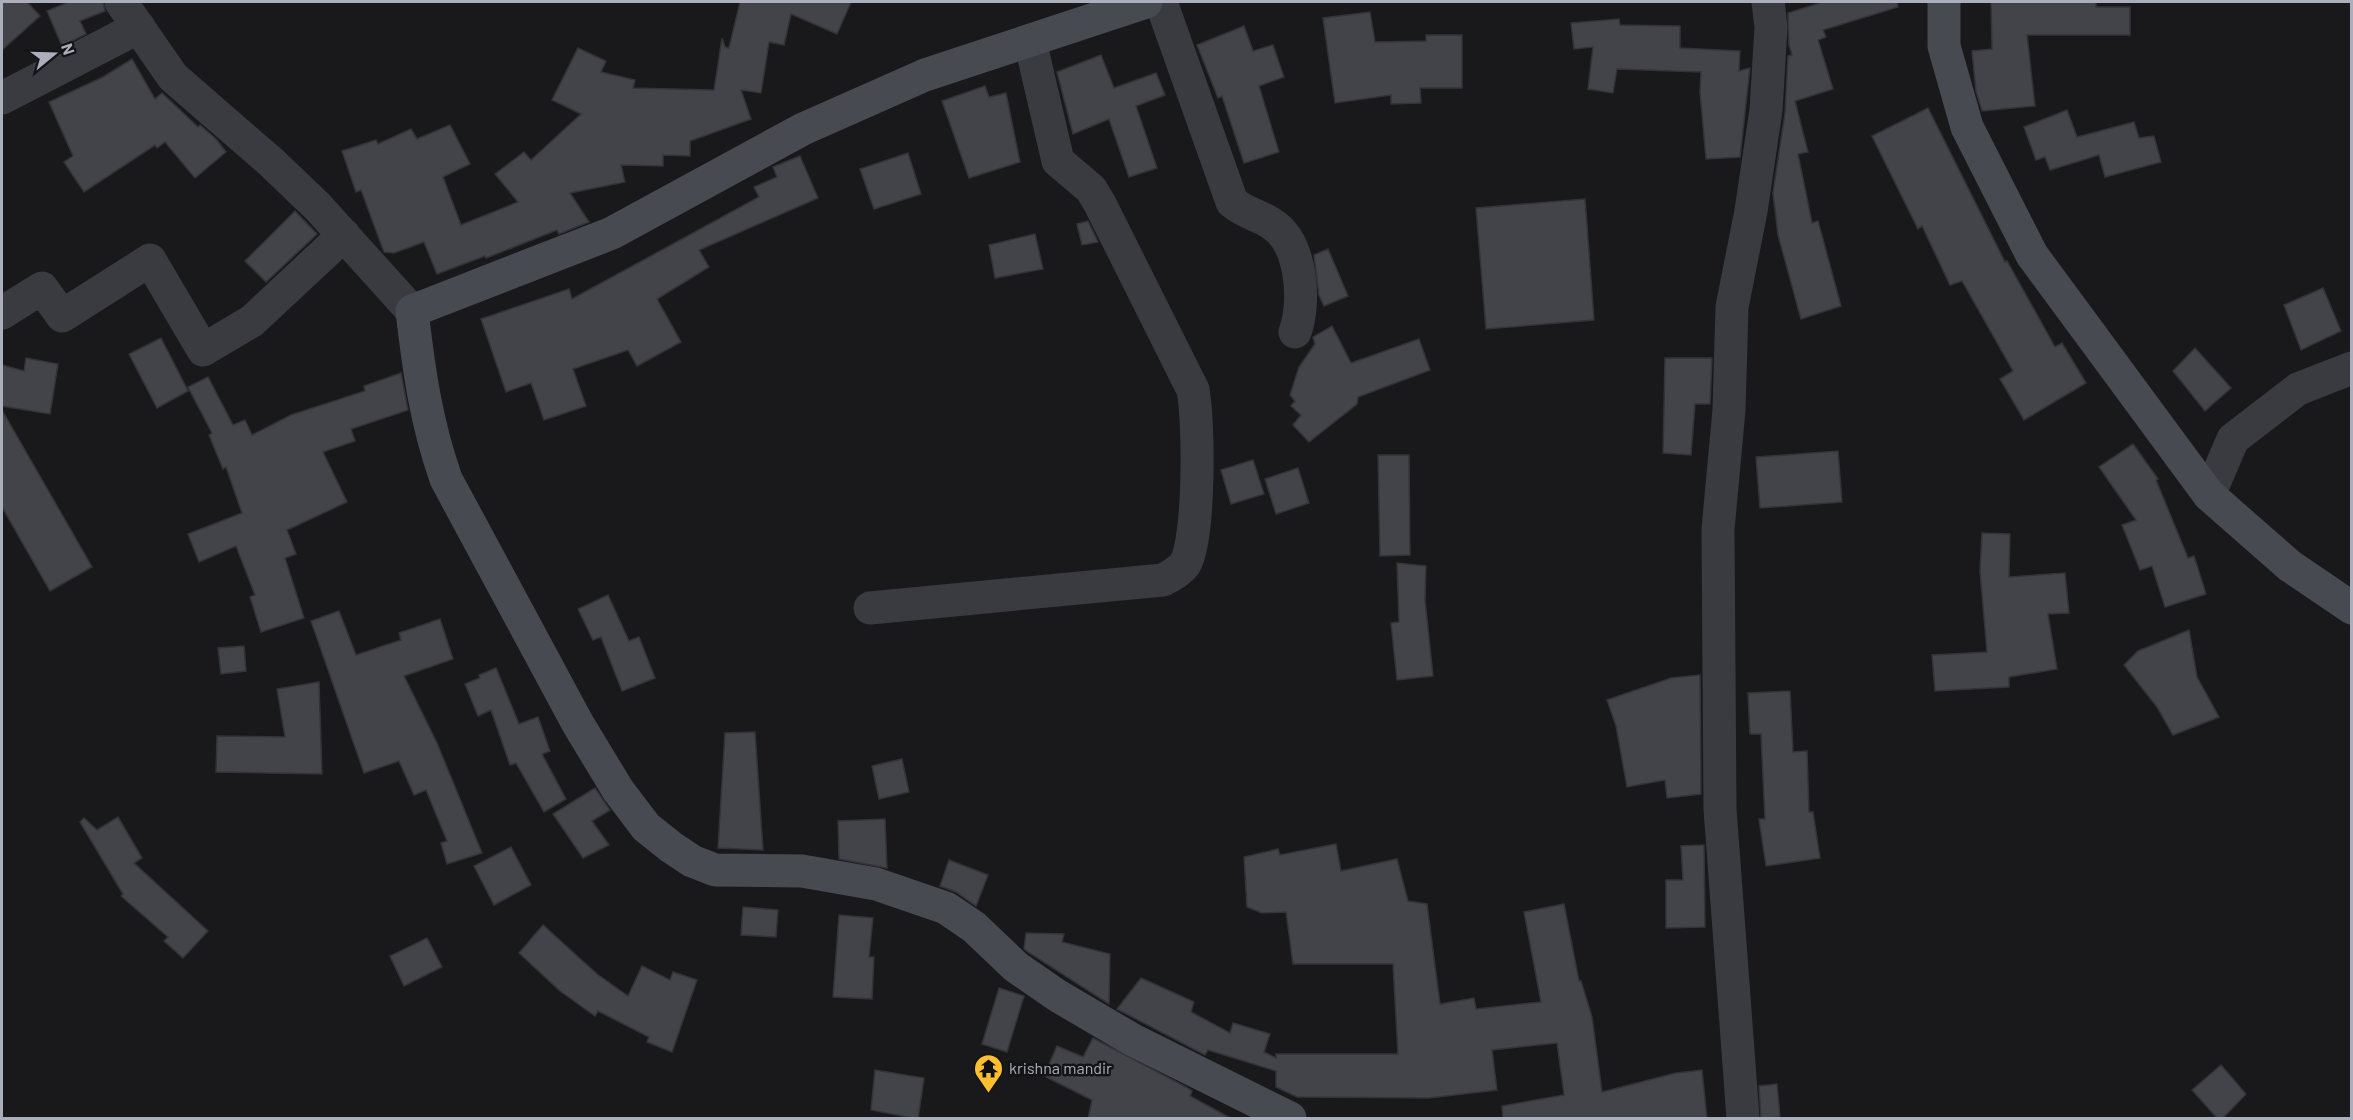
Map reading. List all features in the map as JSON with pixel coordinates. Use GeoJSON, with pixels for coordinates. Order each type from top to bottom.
{"type":"FeatureCollection","features":[{"type":"Feature","properties":{"kind":"street"},"geometry":{"type":"LineString","coordinates":[[412,311],[612,233],[803,129],[925,75],[1146,2]]}},
{"type":"Feature","properties":{"kind":"street"},"geometry":{"type":"LineString","coordinates":[[1161,2],[1232,202],[1246,214],[1272,223],[1282,232],[1291,249],[1301,281],[1302,298],[1301,316],[1295,332]]}},
{"type":"Feature","properties":{"kind":"street"},"geometry":{"type":"LineString","coordinates":[[1743,1119],[1720,809],[1718,529],[1729,410],[1732,307],[1751,211],[1766,110],[1771,27],[1768,2]]}},
{"type":"Feature","properties":{"kind":"street"},"geometry":{"type":"LineString","coordinates":[[1944,2],[1944,46],[1967,127],[2032,255],[2209,495],[2290,566],[2352,608]]}},
{"type":"Feature","properties":{"kind":"street"},"geometry":{"type":"LineString","coordinates":[[2,98],[130,14],[173,77],[271,162],[344,235],[412,311],[422,399],[432,439],[446,479],[578,724],[618,790],[646,827],[692,861],[715,870],[802,870],[876,884],[946,908],[975,927],[1016,967],[1058,996],[1132,1040],[1278,1110],[1290,1119]]}},
{"type":"Feature","properties":{"kind":"street"},"geometry":{"type":"LineString","coordinates":[[870,608],[1163,580],[1177,573],[1190,549],[1194,511],[1197,410],[1193,390],[1100,204],[1091,189],[1058,160],[1030,40]]}},
{"type":"Feature","properties":{"kind":"street"},"geometry":{"type":"LineString","coordinates":[[2,313],[42,288],[62,316],[150,260],[203,350],[252,321],[344,235]]}},
{"type":"Feature","properties":{"kind":"street"},"geometry":{"type":"LineString","coordinates":[[2209,495],[2233,439],[2298,389],[2352,368]]}},
{"type":"Feature","properties":{"kind":"building"},"geometry":{"type":"Polygon","coordinates":[[[2,2],[27,2],[40,16],[2,50],[2,2]]]}},
{"type":"Feature","properties":{"kind":"building"},"geometry":{"type":"Polygon","coordinates":[[[69,2],[103,2],[105,11],[80,21],[86,34],[62,46],[47,11],[69,2]]]}},
{"type":"Feature","properties":{"kind":"building"},"geometry":{"type":"Polygon","coordinates":[[[740,2],[851,2],[837,34],[791,14],[784,45],[769,42],[761,93],[741,90],[751,119],[690,141],[690,156],[663,155],[663,166],[621,165],[625,182],[570,193],[589,222],[559,234],[557,230],[486,258],[485,256],[437,274],[424,242],[394,253],[384,252],[361,190],[356,192],[342,151],[376,140],[378,144],[411,129],[417,139],[450,125],[470,164],[443,177],[461,225],[518,202],[495,174],[524,152],[531,160],[581,114],[552,100],[578,48],[606,61],[601,72],[635,80],[633,88],[714,90],[722,38],[725,47],[729,48],[740,2]]]}},
{"type":"Feature","properties":{"kind":"building"},"geometry":{"type":"Polygon","coordinates":[[[1823,2],[1897,2],[1898,7],[1823,30],[1826,37],[1818,40],[1833,89],[1795,101],[1808,152],[1798,154],[1812,223],[1818,221],[1841,306],[1801,319],[1778,235],[1773,193],[1785,113],[1788,56],[1792,55],[1789,45],[1788,13],[1823,2]]]}},
{"type":"Feature","properties":{"kind":"building"},"geometry":{"type":"Polygon","coordinates":[[[1991,2],[2096,2],[2096,7],[2130,7],[2130,35],[2027,35],[2035,106],[1982,111],[1976,91],[1972,51],[1992,49],[1991,2]]]}},
{"type":"Feature","properties":{"kind":"building"},"geometry":{"type":"Polygon","coordinates":[[[1370,12],[1375,42],[1426,41],[1426,35],[1462,35],[1462,88],[1420,88],[1421,103],[1391,104],[1391,95],[1335,103],[1323,18],[1370,12]]]}},
{"type":"Feature","properties":{"kind":"building"},"geometry":{"type":"Polygon","coordinates":[[[1619,19],[1620,25],[1680,26],[1680,48],[1740,51],[1739,71],[1750,68],[1740,157],[1706,159],[1700,92],[1701,72],[1617,69],[1613,93],[1588,89],[1593,47],[1574,49],[1571,23],[1619,19]]]}},
{"type":"Feature","properties":{"kind":"building"},"geometry":{"type":"Polygon","coordinates":[[[1244,26],[1253,51],[1273,45],[1284,77],[1259,86],[1279,152],[1244,163],[1222,96],[1218,98],[1197,45],[1244,26]]]}},
{"type":"Feature","properties":{"kind":"building"},"geometry":{"type":"Polygon","coordinates":[[[1101,55],[1114,88],[1156,73],[1165,95],[1136,106],[1157,168],[1129,177],[1109,119],[1073,134],[1057,72],[1101,55]]]}},
{"type":"Feature","properties":{"kind":"building"},"geometry":{"type":"Polygon","coordinates":[[[132,59],[155,99],[162,93],[198,127],[200,125],[216,139],[226,152],[195,178],[165,142],[157,148],[155,145],[84,192],[64,162],[73,156],[49,102],[103,77],[132,59]]]}},
{"type":"Feature","properties":{"kind":"building"},"geometry":{"type":"Polygon","coordinates":[[[985,86],[989,97],[1006,93],[1020,162],[969,178],[942,101],[985,86]]]}},
{"type":"Feature","properties":{"kind":"building"},"geometry":{"type":"Polygon","coordinates":[[[1928,108],[2005,262],[2007,261],[2055,347],[2062,343],[2086,383],[2024,420],[2000,379],[2013,371],[1962,281],[1950,285],[1922,226],[1918,229],[1872,136],[1928,108]]]}},
{"type":"Feature","properties":{"kind":"building"},"geometry":{"type":"Polygon","coordinates":[[[2067,110],[2077,137],[2134,122],[2139,138],[2154,136],[2161,162],[2105,177],[2099,155],[2050,170],[2045,157],[2036,160],[2024,127],[2067,110]]]}},
{"type":"Feature","properties":{"kind":"building"},"geometry":{"type":"Polygon","coordinates":[[[908,153],[921,194],[874,209],[860,169],[908,153]]]}},
{"type":"Feature","properties":{"kind":"building"},"geometry":{"type":"Polygon","coordinates":[[[800,156],[818,198],[699,250],[709,267],[657,299],[681,342],[637,366],[628,350],[573,369],[586,406],[544,420],[531,383],[506,392],[481,319],[569,289],[572,299],[759,197],[754,187],[777,177],[773,167],[800,156]]]}},
{"type":"Feature","properties":{"kind":"building"},"geometry":{"type":"Polygon","coordinates":[[[1585,199],[1594,320],[1486,329],[1476,208],[1585,199]]]}},
{"type":"Feature","properties":{"kind":"building"},"geometry":{"type":"Polygon","coordinates":[[[295,211],[317,234],[266,282],[245,261],[295,211]]]}},
{"type":"Feature","properties":{"kind":"building"},"geometry":{"type":"Polygon","coordinates":[[[1088,221],[1098,242],[1082,245],[1077,224],[1088,221]]]}},
{"type":"Feature","properties":{"kind":"building"},"geometry":{"type":"Polygon","coordinates":[[[1035,234],[1043,269],[995,278],[989,245],[1035,234]]]}},
{"type":"Feature","properties":{"kind":"building"},"geometry":{"type":"Polygon","coordinates":[[[1328,249],[1348,296],[1324,306],[1319,295],[1314,255],[1328,249]]]}},
{"type":"Feature","properties":{"kind":"building"},"geometry":{"type":"Polygon","coordinates":[[[2323,288],[2341,331],[2301,350],[2284,305],[2323,288]]]}},
{"type":"Feature","properties":{"kind":"building"},"geometry":{"type":"Polygon","coordinates":[[[1332,326],[1351,363],[1419,339],[1430,370],[1358,397],[1357,404],[1309,442],[1293,425],[1301,415],[1291,406],[1295,401],[1290,395],[1299,367],[1315,344],[1313,337],[1332,326]]]}},
{"type":"Feature","properties":{"kind":"building"},"geometry":{"type":"Polygon","coordinates":[[[161,338],[188,391],[157,408],[129,354],[161,338]]]}},
{"type":"Feature","properties":{"kind":"building"},"geometry":{"type":"Polygon","coordinates":[[[2195,348],[2231,388],[2205,411],[2173,371],[2195,348]]]}},
{"type":"Feature","properties":{"kind":"building"},"geometry":{"type":"Polygon","coordinates":[[[26,358],[58,364],[50,414],[2,406],[2,365],[24,371],[26,358]]]}},
{"type":"Feature","properties":{"kind":"building"},"geometry":{"type":"Polygon","coordinates":[[[1665,358],[1712,358],[1710,404],[1695,404],[1691,455],[1663,453],[1665,358]]]}},
{"type":"Feature","properties":{"kind":"building"},"geometry":{"type":"Polygon","coordinates":[[[401,373],[408,410],[351,429],[355,441],[323,452],[347,502],[287,530],[296,554],[285,558],[304,618],[261,632],[250,597],[255,595],[236,546],[199,562],[188,534],[242,513],[226,467],[223,469],[209,435],[212,433],[188,387],[208,377],[233,425],[245,420],[252,435],[291,415],[365,391],[364,386],[401,373]]]}},
{"type":"Feature","properties":{"kind":"building"},"geometry":{"type":"Polygon","coordinates":[[[2,410],[92,567],[50,591],[2,507],[2,410]]]}},
{"type":"Feature","properties":{"kind":"building"},"geometry":{"type":"Polygon","coordinates":[[[2133,444],[2158,479],[2156,480],[2188,558],[2194,556],[2206,594],[2165,607],[2152,566],[2140,570],[2122,525],[2136,520],[2099,467],[2133,444]]]}},
{"type":"Feature","properties":{"kind":"building"},"geometry":{"type":"Polygon","coordinates":[[[1838,451],[1842,502],[1760,508],[1756,457],[1838,451]]]}},
{"type":"Feature","properties":{"kind":"building"},"geometry":{"type":"Polygon","coordinates":[[[1378,455],[1409,455],[1410,555],[1380,556],[1378,455]]]}},
{"type":"Feature","properties":{"kind":"building"},"geometry":{"type":"Polygon","coordinates":[[[1253,460],[1264,494],[1231,504],[1221,470],[1253,460]]]}},
{"type":"Feature","properties":{"kind":"building"},"geometry":{"type":"Polygon","coordinates":[[[1298,468],[1309,503],[1276,514],[1265,479],[1298,468]]]}},
{"type":"Feature","properties":{"kind":"building"},"geometry":{"type":"Polygon","coordinates":[[[1982,533],[2010,534],[2009,577],[2065,573],[2069,613],[2048,614],[2057,669],[2009,677],[2009,687],[1935,691],[1932,655],[1987,652],[1980,571],[1982,533]]]}},
{"type":"Feature","properties":{"kind":"building"},"geometry":{"type":"Polygon","coordinates":[[[1397,563],[1426,566],[1425,600],[1433,676],[1397,680],[1391,623],[1399,622],[1397,563]]]}},
{"type":"Feature","properties":{"kind":"building"},"geometry":{"type":"Polygon","coordinates":[[[608,595],[629,641],[639,637],[655,678],[622,691],[601,637],[593,640],[578,609],[608,595]]]}},
{"type":"Feature","properties":{"kind":"building"},"geometry":{"type":"Polygon","coordinates":[[[339,611],[356,655],[401,640],[399,633],[440,619],[453,659],[404,676],[437,743],[482,853],[447,864],[441,843],[447,841],[426,790],[414,795],[399,761],[364,773],[311,621],[339,611]]]}},
{"type":"Feature","properties":{"kind":"building"},"geometry":{"type":"Polygon","coordinates":[[[2189,630],[2197,677],[2219,717],[2173,735],[2157,707],[2124,665],[2138,651],[2189,630]]]}},
{"type":"Feature","properties":{"kind":"building"},"geometry":{"type":"Polygon","coordinates":[[[244,646],[246,671],[221,674],[218,648],[244,646]]]}},
{"type":"Feature","properties":{"kind":"building"},"geometry":{"type":"Polygon","coordinates":[[[496,668],[519,724],[538,717],[550,751],[542,754],[566,799],[544,812],[516,763],[510,765],[491,710],[478,716],[465,684],[496,668]]]}},
{"type":"Feature","properties":{"kind":"building"},"geometry":{"type":"Polygon","coordinates":[[[1700,675],[1701,794],[1667,798],[1665,780],[1627,787],[1616,726],[1607,700],[1671,678],[1700,675]]]}},
{"type":"Feature","properties":{"kind":"building"},"geometry":{"type":"Polygon","coordinates":[[[319,682],[322,774],[216,772],[217,736],[285,737],[277,689],[319,682]]]}},
{"type":"Feature","properties":{"kind":"building"},"geometry":{"type":"Polygon","coordinates":[[[1790,691],[1793,752],[1807,751],[1809,812],[1813,812],[1820,858],[1766,866],[1759,819],[1765,819],[1761,734],[1750,734],[1748,693],[1790,691]]]}},
{"type":"Feature","properties":{"kind":"building"},"geometry":{"type":"Polygon","coordinates":[[[755,732],[763,850],[718,848],[725,733],[755,732]]]}},
{"type":"Feature","properties":{"kind":"building"},"geometry":{"type":"Polygon","coordinates":[[[902,759],[909,792],[879,799],[872,766],[902,759]]]}},
{"type":"Feature","properties":{"kind":"building"},"geometry":{"type":"Polygon","coordinates":[[[595,788],[610,810],[592,821],[609,845],[583,858],[553,814],[595,788]]]}},
{"type":"Feature","properties":{"kind":"building"},"geometry":{"type":"Polygon","coordinates":[[[118,817],[142,858],[134,863],[208,931],[183,958],[164,941],[168,937],[121,896],[123,894],[80,822],[84,818],[97,830],[118,817]]]}},
{"type":"Feature","properties":{"kind":"building"},"geometry":{"type":"Polygon","coordinates":[[[885,819],[887,868],[839,859],[838,821],[885,819]]]}},
{"type":"Feature","properties":{"kind":"building"},"geometry":{"type":"Polygon","coordinates":[[[1336,844],[1341,871],[1397,859],[1408,901],[1427,904],[1440,1004],[1474,998],[1476,1009],[1541,1002],[1524,912],[1564,904],[1579,981],[1581,981],[1592,1017],[1602,1092],[1676,1073],[1702,1070],[1707,1119],[1503,1119],[1502,1106],[1564,1095],[1557,1043],[1492,1050],[1497,1090],[1429,1098],[1297,1097],[1276,1087],[1276,1071],[1208,1050],[1205,1055],[1117,1009],[1141,978],[1194,1002],[1191,1012],[1230,1033],[1233,1023],[1270,1034],[1264,1052],[1276,1058],[1276,1054],[1398,1054],[1393,964],[1293,964],[1286,912],[1262,913],[1247,907],[1244,857],[1278,849],[1280,855],[1336,844]]]}},
{"type":"Feature","properties":{"kind":"building"},"geometry":{"type":"Polygon","coordinates":[[[1704,845],[1705,927],[1666,928],[1666,880],[1683,880],[1681,846],[1704,845]]]}},
{"type":"Feature","properties":{"kind":"building"},"geometry":{"type":"Polygon","coordinates":[[[511,847],[531,885],[494,905],[474,866],[511,847]]]}},
{"type":"Feature","properties":{"kind":"building"},"geometry":{"type":"Polygon","coordinates":[[[949,860],[988,875],[976,906],[956,892],[940,886],[949,860]]]}},
{"type":"Feature","properties":{"kind":"building"},"geometry":{"type":"Polygon","coordinates":[[[743,907],[778,910],[776,937],[741,935],[743,907]]]}},
{"type":"Feature","properties":{"kind":"building"},"geometry":{"type":"Polygon","coordinates":[[[839,915],[873,918],[869,957],[874,957],[872,999],[833,997],[839,915]]]}},
{"type":"Feature","properties":{"kind":"building"},"geometry":{"type":"Polygon","coordinates":[[[543,925],[597,974],[628,996],[642,966],[670,980],[673,972],[697,980],[672,1052],[647,1042],[649,1037],[598,1011],[595,1016],[560,991],[519,953],[543,925]]]}},
{"type":"Feature","properties":{"kind":"building"},"geometry":{"type":"Polygon","coordinates":[[[1026,933],[1064,934],[1062,942],[1110,954],[1109,1004],[1024,949],[1026,933]]]}},
{"type":"Feature","properties":{"kind":"building"},"geometry":{"type":"Polygon","coordinates":[[[427,938],[442,967],[404,986],[390,956],[427,938]]]}},
{"type":"Feature","properties":{"kind":"building"},"geometry":{"type":"Polygon","coordinates":[[[999,988],[1024,996],[1007,1052],[982,1044],[999,988]]]}},
{"type":"Feature","properties":{"kind":"building"},"geometry":{"type":"Polygon","coordinates":[[[1093,1038],[1186,1087],[1192,1091],[1190,1096],[1232,1119],[1088,1119],[1092,1100],[1044,1076],[1057,1046],[1083,1057],[1093,1038]]]}},
{"type":"Feature","properties":{"kind":"building"},"geometry":{"type":"Polygon","coordinates":[[[2221,1065],[2246,1094],[2222,1119],[2218,1119],[2192,1090],[2221,1065]]]}},
{"type":"Feature","properties":{"kind":"building"},"geometry":{"type":"Polygon","coordinates":[[[875,1070],[924,1078],[918,1119],[871,1110],[875,1070]]]}},
{"type":"Feature","properties":{"kind":"building"},"geometry":{"type":"Polygon","coordinates":[[[1777,1084],[1780,1117],[1761,1119],[1759,1086],[1777,1084]]]}},
{"type":"Feature","properties":{"kind":"place","name":"krishna mandir"},"geometry":{"type":"Point","coordinates":[988,1094]}}]}
